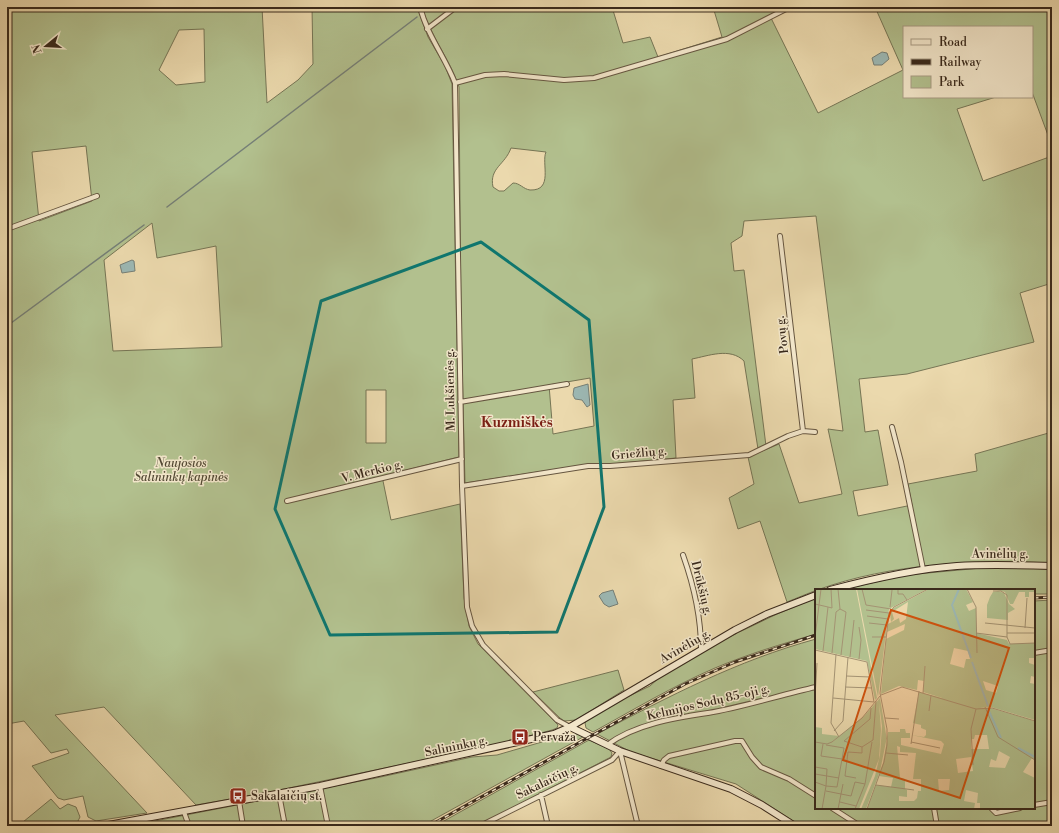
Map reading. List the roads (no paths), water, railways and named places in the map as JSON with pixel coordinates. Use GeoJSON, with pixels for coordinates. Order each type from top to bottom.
{"type":"FeatureCollection","features":[{"type":"Feature","properties":{"kind":"main road","name":"Avinėlių g."},"geometry":{"type":"LineString","coordinates":[[834,589],[922,569],[989,564],[1052,566]]}},
{"type":"Feature","properties":{"kind":"main road","name":"Avinėlių g."},"geometry":{"type":"LineString","coordinates":[[570,727],[701,649],[767,614],[815,595]]}},
{"type":"Feature","properties":{"kind":"main road"},"geometry":{"type":"LineString","coordinates":[[570,727],[620,751],[731,789],[762,804],[795,826]]}},
{"type":"Feature","properties":{"kind":"main road","name":"Salininkų g."},"geometry":{"type":"LineString","coordinates":[[105,826],[320,786],[534,740],[570,727]]}},
{"type":"Feature","properties":{"kind":"street","name":"M. Lukšienės g."},"geometry":{"type":"LineString","coordinates":[[420,7],[427,29],[450,70],[455,83],[460,402],[467,607],[476,635],[482,645],[557,720],[570,727]]}},
{"type":"Feature","properties":{"kind":"street"},"geometry":{"type":"LineString","coordinates":[[427,29],[456,7]]}},
{"type":"Feature","properties":{"kind":"street"},"geometry":{"type":"LineString","coordinates":[[455,83],[485,75],[504,74],[564,80],[594,78],[727,39],[790,7]]}},
{"type":"Feature","properties":{"kind":"street"},"geometry":{"type":"LineString","coordinates":[[7,229],[97,196]]}},
{"type":"Feature","properties":{"kind":"street","name":"Povų g."},"geometry":{"type":"LineString","coordinates":[[780,236],[803,431]]}},
{"type":"Feature","properties":{"kind":"street"},"geometry":{"type":"LineString","coordinates":[[460,402],[567,384]]}},
{"type":"Feature","properties":{"kind":"street"},"geometry":{"type":"LineString","coordinates":[[892,428],[901,462],[922,569]]}},
{"type":"Feature","properties":{"kind":"street","name":"Griežlių g."},"geometry":{"type":"LineString","coordinates":[[462,486],[588,466],[610,466],[749,455],[788,436],[803,431],[815,432]]}},
{"type":"Feature","properties":{"kind":"street","name":"V. Merkio g."},"geometry":{"type":"LineString","coordinates":[[287,501],[462,459]]}},
{"type":"Feature","properties":{"kind":"street","name":"Drūkšių g."},"geometry":{"type":"LineString","coordinates":[[683,555],[700,614],[701,649]]}},
{"type":"Feature","properties":{"kind":"street"},"geometry":{"type":"LineString","coordinates":[[1035,653],[1052,650]]}},
{"type":"Feature","properties":{"kind":"street","name":"Kelmijos Sodų 85-oji g."},"geometry":{"type":"LineString","coordinates":[[607,745],[619,736],[683,716],[708,713],[815,687]]}},
{"type":"Feature","properties":{"kind":"street"},"geometry":{"type":"LineString","coordinates":[[661,766],[664,760],[669,756],[740,741],[745,744],[752,757],[761,767],[789,779],[815,795]]}},
{"type":"Feature","properties":{"kind":"street"},"geometry":{"type":"LineString","coordinates":[[620,751],[638,826]]}},
{"type":"Feature","properties":{"kind":"street","name":"Sakalaičių g."},"geometry":{"type":"LineString","coordinates":[[480,826],[612,760],[620,751]]}},
{"type":"Feature","properties":{"kind":"street"},"geometry":{"type":"LineString","coordinates":[[320,786],[328,826]]}},
{"type":"Feature","properties":{"kind":"street"},"geometry":{"type":"LineString","coordinates":[[279,794],[285,826]]}},
{"type":"Feature","properties":{"kind":"street"},"geometry":{"type":"LineString","coordinates":[[540,795],[548,826]]}},
{"type":"Feature","properties":{"kind":"street"},"geometry":{"type":"LineString","coordinates":[[239,801],[243,826]]}},
{"type":"Feature","properties":{"kind":"street"},"geometry":{"type":"LineString","coordinates":[[1035,805],[1052,802]]}},
{"type":"Feature","properties":{"kind":"street"},"geometry":{"type":"LineString","coordinates":[[834,809],[860,826]]}},
{"type":"Feature","properties":{"kind":"street"},"geometry":{"type":"LineString","coordinates":[[934,809],[937,826]]}},
{"type":"Feature","properties":{"kind":"street"},"geometry":{"type":"LineString","coordinates":[[992,809],[996,813],[1015,809]]}},
{"type":"Feature","properties":{"kind":"street"},"geometry":{"type":"LineString","coordinates":[[184,812],[189,826]]}},
{"type":"Feature","properties":{"kind":"water"},"geometry":{"type":"Polygon","coordinates":[[[882,52],[887,53],[889,59],[882,65],[874,65],[872,58],[882,52]]]}},
{"type":"Feature","properties":{"kind":"water"},"geometry":{"type":"Polygon","coordinates":[[[132,260],[134,261],[135,271],[122,273],[120,265],[132,260]]]}},
{"type":"Feature","properties":{"kind":"water"},"geometry":{"type":"Polygon","coordinates":[[[588,384],[590,405],[587,407],[582,400],[575,399],[573,395],[574,388],[588,384]]]}},
{"type":"Feature","properties":{"kind":"water"},"geometry":{"type":"Polygon","coordinates":[[[613,590],[618,604],[609,607],[604,604],[599,596],[602,593],[613,590]]]}},
{"type":"Feature","properties":{"kind":"waterway"},"geometry":{"type":"LineString","coordinates":[[425,11],[430,7]]}},
{"type":"Feature","properties":{"kind":"waterway"},"geometry":{"type":"LineString","coordinates":[[167,207],[417,17]]}},
{"type":"Feature","properties":{"kind":"waterway"},"geometry":{"type":"LineString","coordinates":[[7,326],[144,225]]}},
{"type":"Feature","properties":{"kind":"railway"},"geometry":{"type":"LineString","coordinates":[[1035,598],[1052,597]]}},
{"type":"Feature","properties":{"kind":"railway"},"geometry":{"type":"LineString","coordinates":[[429,826],[685,684],[735,662],[815,635]]}},
{"type":"Feature","properties":{"kind":"place","name":"Pervaža"},"geometry":{"type":"Point","coordinates":[520,737]}},
{"type":"Feature","properties":{"kind":"place","name":"Sakalaičių st."},"geometry":{"type":"Point","coordinates":[238,796]}},
{"type":"Feature","properties":{"kind":"district","name":"Kuzmiškės"},"geometry":{"type":"Point","coordinates":[517,422]}},
{"type":"Feature","properties":{"kind":"park label","name":"Naujosios Salininkų kapinės"},"geometry":{"type":"Point","coordinates":[181,470]}}]}
